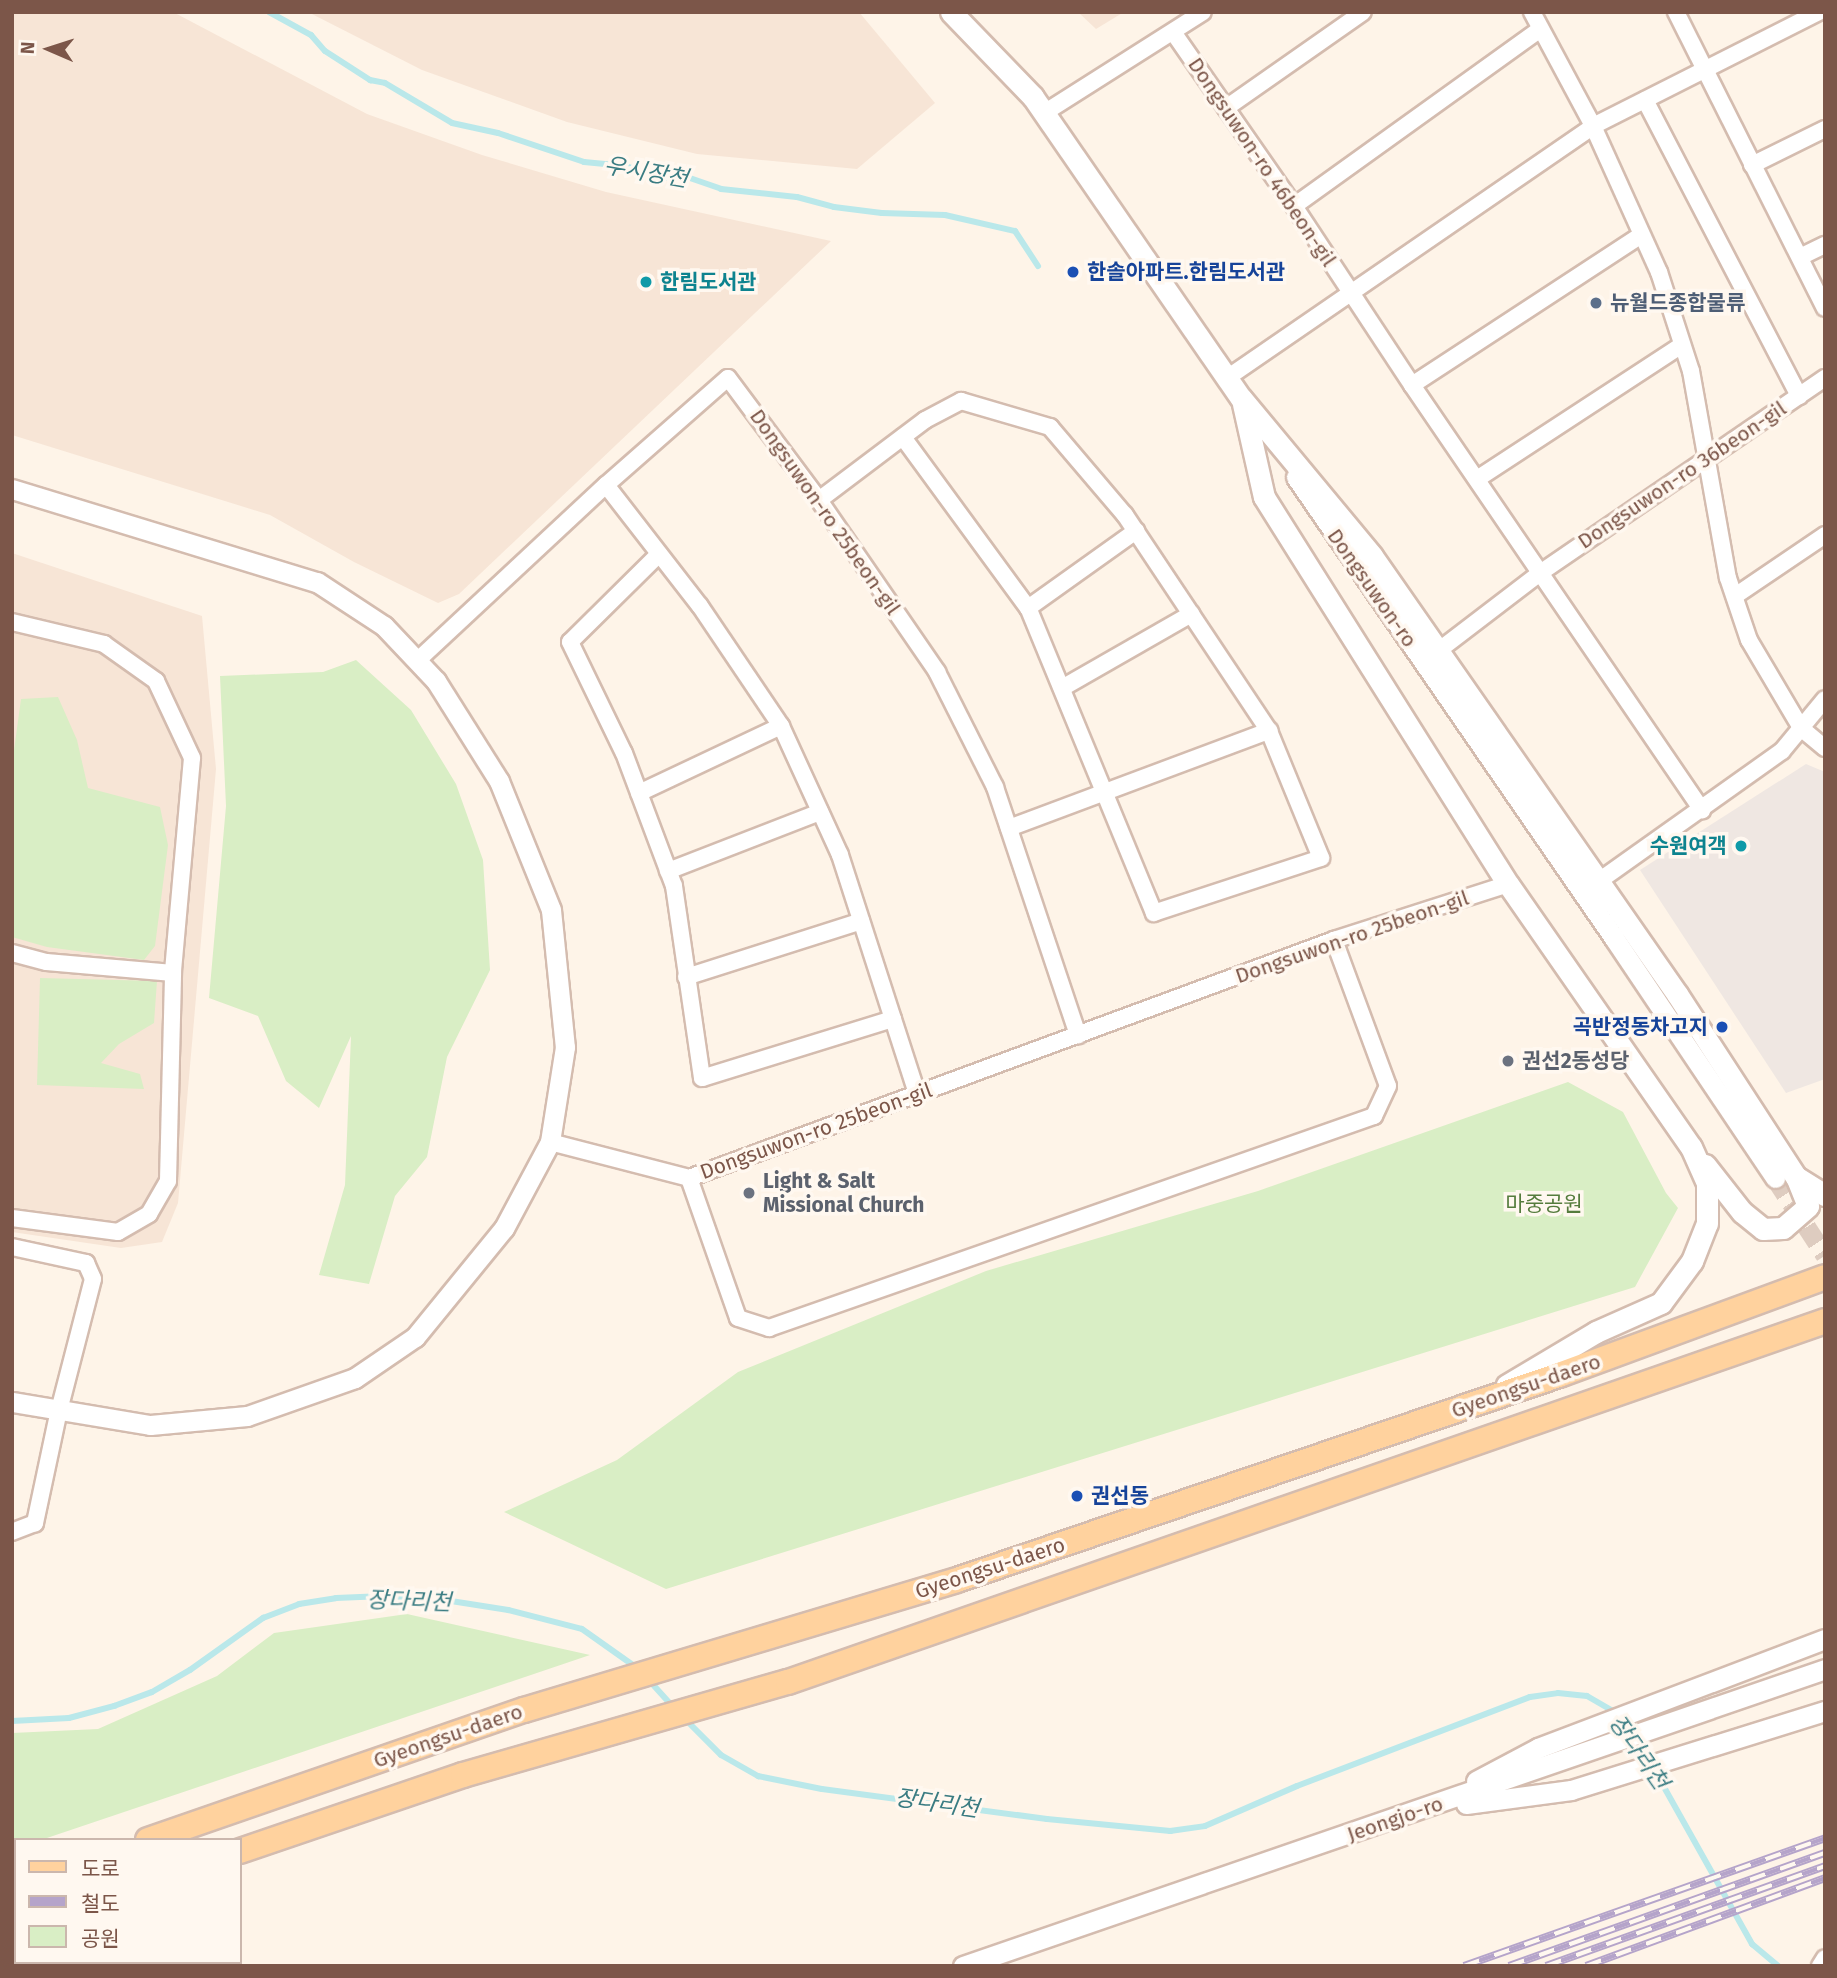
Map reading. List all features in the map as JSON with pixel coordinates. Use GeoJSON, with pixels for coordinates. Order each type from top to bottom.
{"type":"FeatureCollection","features":[{"type":"Feature","properties":{"kind":"main road","name":"Dongsuwon-ro"},"geometry":{"type":"LineString","coordinates":[[951,12],[1033,97],[1241,398]]}},
{"type":"Feature","properties":{"kind":"main road"},"geometry":{"type":"LineString","coordinates":[[1241,398],[1372,556],[1599,881],[1796,1177],[1808,1206],[1783,1228],[1763,1229],[1742,1212],[1691,1147],[1508,884],[1264,497],[1241,398]]}},
{"type":"Feature","properties":{"kind":"main road"},"geometry":{"type":"LineString","coordinates":[[1477,1403],[1596,1332],[1661,1303],[1692,1261],[1707,1223],[1707,1184],[1691,1147]]}},
{"type":"Feature","properties":{"kind":"main road"},"geometry":{"type":"LineString","coordinates":[[1796,1177],[1825,1195]]}},
{"type":"Feature","properties":{"kind":"main road","name":"Gyeongsu-daero"},"geometry":{"type":"LineString","coordinates":[[154,1838],[580,1693],[957,1580],[1477,1403],[1825,1277]]}},
{"type":"Feature","properties":{"kind":"main road","name":"Gyeongsu-daero"},"geometry":{"type":"LineString","coordinates":[[242,1850],[463,1775],[788,1682],[1825,1321]]}},
{"type":"Feature","properties":{"kind":"street"},"geometry":{"type":"LineString","coordinates":[[1044,113],[1203,12]]}},
{"type":"Feature","properties":{"kind":"street"},"geometry":{"type":"LineString","coordinates":[[1226,108],[1363,12]]}},
{"type":"Feature","properties":{"kind":"street"},"geometry":{"type":"LineString","coordinates":[[1532,12],[1593,126],[1659,272],[1691,371],[1728,578],[1749,640],[1801,728],[1825,748]]}},
{"type":"Feature","properties":{"kind":"street"},"geometry":{"type":"LineString","coordinates":[[1676,12],[1825,308]]}},
{"type":"Feature","properties":{"kind":"street"},"geometry":{"type":"LineString","coordinates":[[1227,378],[1593,126],[1818,12]]}},
{"type":"Feature","properties":{"kind":"street"},"geometry":{"type":"LineString","coordinates":[[1294,206],[1540,29]]}},
{"type":"Feature","properties":{"kind":"street","name":"Dongsuwon-ro 46beon-gil"},"geometry":{"type":"LineString","coordinates":[[1173,32],[1294,206],[1350,293]]}},
{"type":"Feature","properties":{"kind":"street"},"geometry":{"type":"LineString","coordinates":[[1645,100],[1799,396]]}},
{"type":"Feature","properties":{"kind":"street"},"geometry":{"type":"LineString","coordinates":[[1752,165],[1825,129]]}},
{"type":"Feature","properties":{"kind":"street"},"geometry":{"type":"LineString","coordinates":[[1412,384],[1641,235]]}},
{"type":"Feature","properties":{"kind":"street"},"geometry":{"type":"LineString","coordinates":[[1800,257],[1825,245]]}},
{"type":"Feature","properties":{"kind":"street"},"geometry":{"type":"LineString","coordinates":[[1350,293],[1702,810]]}},
{"type":"Feature","properties":{"kind":"street"},"geometry":{"type":"LineString","coordinates":[[1476,479],[1682,345]]}},
{"type":"Feature","properties":{"kind":"street","name":"Dongsuwon-ro 25beon-gil"},"geometry":{"type":"LineString","coordinates":[[417,661],[606,485],[728,378],[819,500],[937,672],[995,787],[1078,1035]]}},
{"type":"Feature","properties":{"kind":"street","name":"Dongsuwon-ro 36beon-gil"},"geometry":{"type":"LineString","coordinates":[[1438,651],[1540,573],[1825,378]]}},
{"type":"Feature","properties":{"kind":"street","name":"Dongsuwon-ro"},"geometry":{"type":"LineString","coordinates":[[1241,398],[1607,928],[1774,1178]]}},
{"type":"Feature","properties":{"kind":"street"},"geometry":{"type":"LineString","coordinates":[[819,500],[903,438],[961,401],[1050,427],[1136,531],[1269,731],[1321,858],[1154,913],[1028,608],[903,438]]}},
{"type":"Feature","properties":{"kind":"street"},"geometry":{"type":"LineString","coordinates":[[606,485],[700,606],[780,726],[839,855],[917,1094]]}},
{"type":"Feature","properties":{"kind":"street"},"geometry":{"type":"LineString","coordinates":[[12,489],[218,549],[317,582],[384,625],[436,681],[499,780],[551,910],[565,1047],[550,1142],[505,1228],[415,1337],[355,1378],[247,1416],[150,1425],[12,1402]]}},
{"type":"Feature","properties":{"kind":"street"},"geometry":{"type":"LineString","coordinates":[[1028,608],[1136,531]]}},
{"type":"Feature","properties":{"kind":"street"},"geometry":{"type":"LineString","coordinates":[[1735,596],[1825,535]]}},
{"type":"Feature","properties":{"kind":"street"},"geometry":{"type":"LineString","coordinates":[[659,554],[570,642],[624,753],[674,887],[702,1078],[893,1019]]}},
{"type":"Feature","properties":{"kind":"street"},"geometry":{"type":"LineString","coordinates":[[1062,688],[1191,614]]}},
{"type":"Feature","properties":{"kind":"street"},"geometry":{"type":"LineString","coordinates":[[12,622],[104,644],[156,681],[192,758],[173,973],[168,1181],[149,1214],[118,1231],[12,1218]]}},
{"type":"Feature","properties":{"kind":"street"},"geometry":{"type":"LineString","coordinates":[[1599,881],[1782,751],[1825,699]]}},
{"type":"Feature","properties":{"kind":"street"},"geometry":{"type":"LineString","coordinates":[[639,793],[780,726]]}},
{"type":"Feature","properties":{"kind":"street"},"geometry":{"type":"LineString","coordinates":[[1009,828],[1269,731]]}},
{"type":"Feature","properties":{"kind":"street"},"geometry":{"type":"LineString","coordinates":[[668,871],[820,812]]}},
{"type":"Feature","properties":{"kind":"street","name":"Dongsuwon-ro 25beon-gil"},"geometry":{"type":"LineString","coordinates":[[550,1142],[689,1178],[1334,940],[1508,884]]}},
{"type":"Feature","properties":{"kind":"street"},"geometry":{"type":"LineString","coordinates":[[686,977],[861,921]]}},
{"type":"Feature","properties":{"kind":"street"},"geometry":{"type":"LineString","coordinates":[[689,1178],[738,1318],[769,1328],[1374,1116],[1388,1086],[1334,940]]}},
{"type":"Feature","properties":{"kind":"street"},"geometry":{"type":"LineString","coordinates":[[12,953],[46,962],[173,973]]}},
{"type":"Feature","properties":{"kind":"street"},"geometry":{"type":"LineString","coordinates":[[12,1247],[86,1263],[93,1279],[59,1410],[35,1523],[12,1532]]}},
{"type":"Feature","properties":{"kind":"street"},"geometry":{"type":"LineString","coordinates":[[1423,1810],[1538,1748],[1632,1709],[1825,1639]]}},
{"type":"Feature","properties":{"kind":"street","name":"Jeongjo-ro"},"geometry":{"type":"LineString","coordinates":[[963,1966],[1423,1810],[1825,1669]]}},
{"type":"Feature","properties":{"kind":"street"},"geometry":{"type":"LineString","coordinates":[[1423,1810],[1571,1790],[1670,1757],[1825,1711]]}},
{"type":"Feature","properties":{"kind":"street"},"geometry":{"type":"LineString","coordinates":[[1820,1966],[1825,1958]]}},
{"type":"Feature","properties":{"kind":"shaded area"},"geometry":{"type":"Polygon","coordinates":[[[12,12],[173,12],[367,114],[482,155],[606,192],[831,241],[459,594],[438,603],[354,562],[270,515],[12,435],[12,12]]]}},
{"type":"Feature","properties":{"kind":"shaded area"},"geometry":{"type":"Polygon","coordinates":[[[308,12],[859,12],[935,103],[857,169],[697,154],[567,122],[422,70],[308,12]]]}},
{"type":"Feature","properties":{"kind":"shaded area"},"geometry":{"type":"Polygon","coordinates":[[[1078,12],[1124,12],[1096,29],[1078,12]]]}},
{"type":"Feature","properties":{"kind":"shaded area"},"geometry":{"type":"Polygon","coordinates":[[[12,553],[202,616],[216,769],[178,1203],[162,1242],[121,1248],[12,1232],[12,553]]]}},
{"type":"Feature","properties":{"kind":"shaded area"},"geometry":{"type":"Polygon","coordinates":[[[1806,764],[1825,772],[1825,1079],[1786,1093],[1640,870],[1806,764]]]}},
{"type":"Feature","properties":{"kind":"green space"},"geometry":{"type":"Polygon","coordinates":[[[356,660],[411,710],[456,784],[483,860],[490,970],[447,1057],[427,1157],[395,1196],[369,1284],[319,1275],[345,1185],[351,1036],[319,1108],[286,1081],[258,1016],[209,998],[226,806],[220,676],[323,672],[356,660]]]}},
{"type":"Feature","properties":{"kind":"green space"},"geometry":{"type":"Polygon","coordinates":[[[58,697],[77,740],[88,788],[160,807],[168,845],[155,946],[144,960],[47,947],[12,937],[12,765],[21,699],[58,697]]]}},
{"type":"Feature","properties":{"kind":"green space"},"geometry":{"type":"Polygon","coordinates":[[[40,978],[157,981],[154,1023],[119,1044],[101,1063],[140,1074],[144,1089],[37,1085],[40,978]]]}},
{"type":"Feature","properties":{"kind":"green space","name":"마중공원"},"geometry":{"type":"Polygon","coordinates":[[[1568,1082],[1623,1112],[1666,1193],[1678,1208],[1635,1287],[666,1589],[504,1512],[617,1460],[738,1372],[986,1271],[1258,1191],[1568,1082]]]}},
{"type":"Feature","properties":{"kind":"green space"},"geometry":{"type":"Polygon","coordinates":[[[407,1614],[590,1655],[47,1838],[14,1838],[12,1850],[12,1733],[98,1729],[217,1676],[274,1633],[407,1614]]]}},
{"type":"Feature","properties":{"kind":"waterway","name":"우시장천"},"geometry":{"type":"LineString","coordinates":[[269,12],[311,35],[325,51],[370,80],[385,83],[452,123],[498,133],[584,162],[626,166],[660,178],[687,177],[721,189],[797,197],[834,207],[882,213],[945,215],[1015,231],[1038,266]]}},
{"type":"Feature","properties":{"kind":"waterway","name":"장다리천"},"geometry":{"type":"LineString","coordinates":[[12,1721],[69,1718],[152,1692],[190,1670],[263,1618],[299,1604],[336,1598],[384,1596],[451,1601],[508,1610],[582,1629],[640,1670]]}},
{"type":"Feature","properties":{"kind":"waterway","name":"장다리천"},"geometry":{"type":"LineString","coordinates":[[647,1678],[675,1709]]}},
{"type":"Feature","properties":{"kind":"waterway","name":"장다리천"},"geometry":{"type":"LineString","coordinates":[[685,1719],[721,1755],[758,1776],[822,1789],[1047,1819],[1170,1831],[1205,1826],[1297,1786],[1530,1697],[1558,1693],[1587,1696],[1613,1711],[1646,1755],[1752,1944],[1778,1966]]}},
{"type":"Feature","properties":{"kind":"tunnel"},"geometry":{"type":"LineString","coordinates":[[1775,1178],[1825,1255]]}},
{"type":"Feature","properties":{"kind":"railway"},"geometry":{"type":"LineString","coordinates":[[1464,1966],[1825,1838]]}},
{"type":"Feature","properties":{"kind":"railway"},"geometry":{"type":"LineString","coordinates":[[1509,1966],[1825,1853]]}},
{"type":"Feature","properties":{"kind":"railway"},"geometry":{"type":"LineString","coordinates":[[1546,1966],[1825,1866]]}},
{"type":"Feature","properties":{"kind":"railway"},"geometry":{"type":"LineString","coordinates":[[1586,1966],[1825,1878]]}},
{"type":"Feature","properties":{"kind":"place","name":"한솔아파트.한림도서관"},"geometry":{"type":"Point","coordinates":[1073,272]}},
{"type":"Feature","properties":{"kind":"place","name":"한림도서관"},"geometry":{"type":"Point","coordinates":[646,282]}},
{"type":"Feature","properties":{"kind":"place","name":"뉴월드종합물류"},"geometry":{"type":"Point","coordinates":[1596,303]}},
{"type":"Feature","properties":{"kind":"place","name":"수원여객"},"geometry":{"type":"Point","coordinates":[1741,846]}},
{"type":"Feature","properties":{"kind":"place","name":"곡반정동차고지"},"geometry":{"type":"Point","coordinates":[1722,1027]}},
{"type":"Feature","properties":{"kind":"place","name":"권선2동성당"},"geometry":{"type":"Point","coordinates":[1508,1061]}},
{"type":"Feature","properties":{"kind":"place","name":"Light & Salt Missional Church"},"geometry":{"type":"Point","coordinates":[749,1193]}},
{"type":"Feature","properties":{"kind":"place","name":"권선동"},"geometry":{"type":"Point","coordinates":[1077,1496]}}]}
